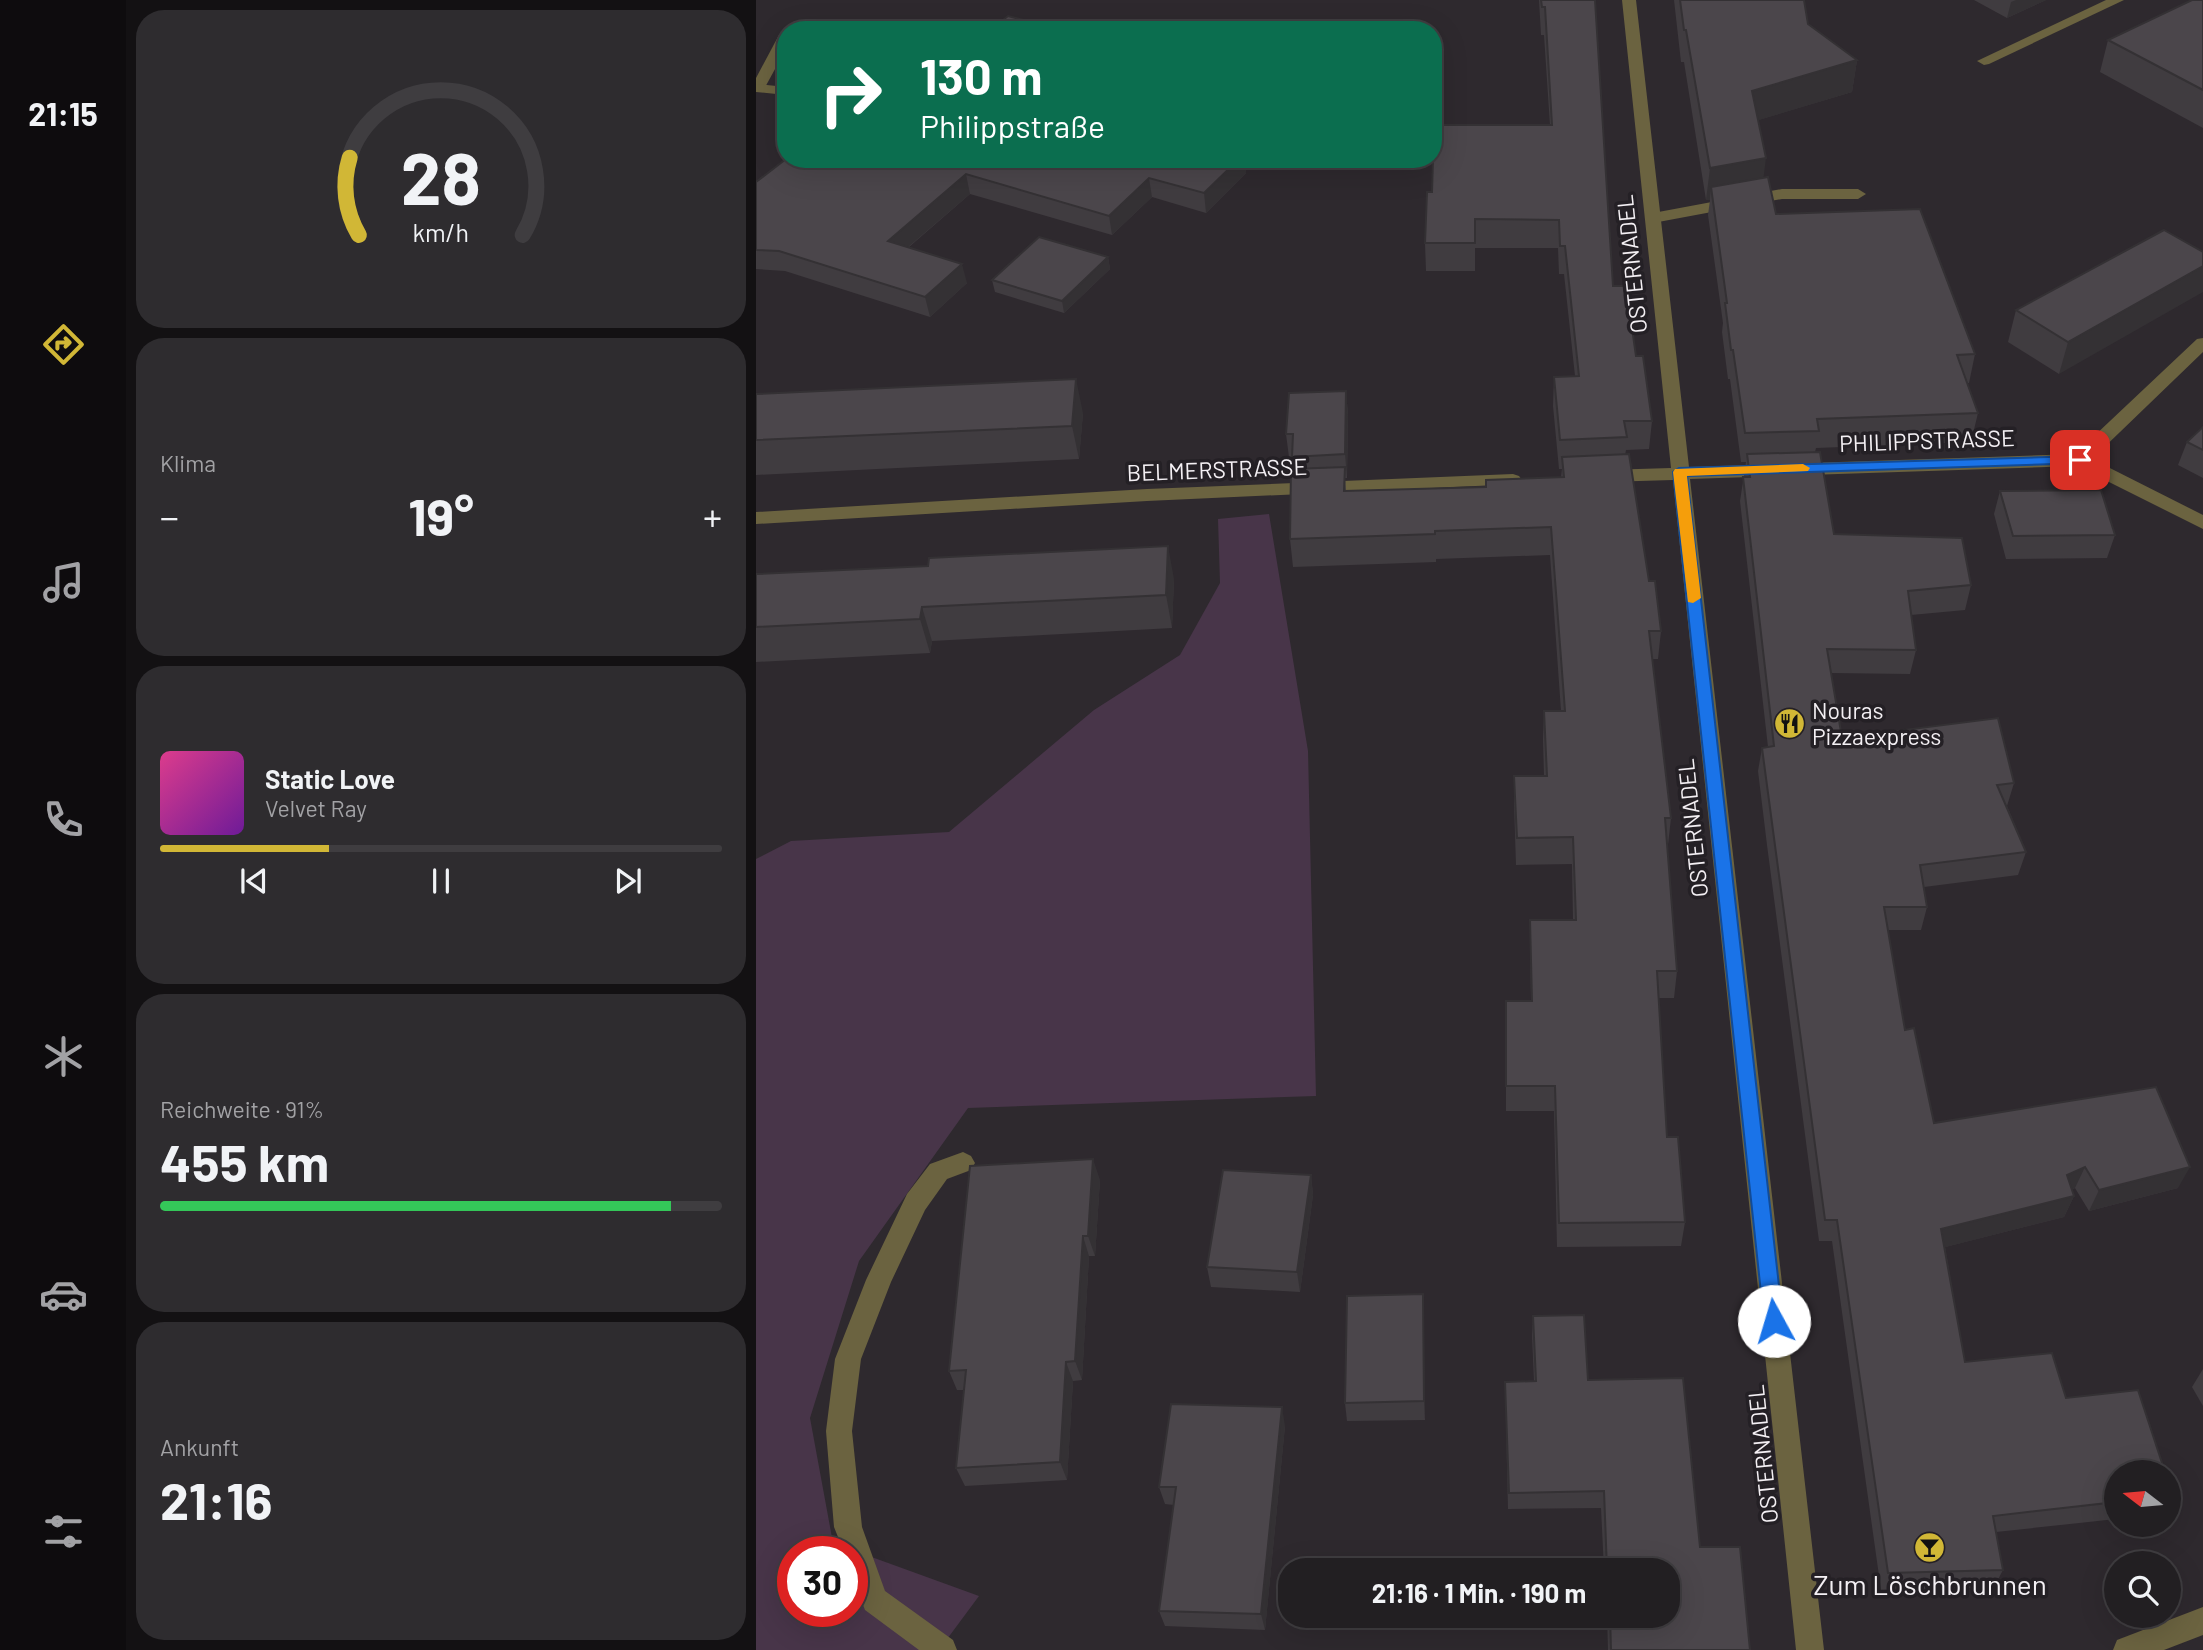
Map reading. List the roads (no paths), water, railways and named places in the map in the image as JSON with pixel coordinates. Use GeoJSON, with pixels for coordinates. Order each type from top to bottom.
{"type":"FeatureCollection","features":[{"type":"Feature","properties":{"kind":"street","name":"OSTERNADEL"},"geometry":{"type":"LineString","coordinates":[[1629,0],[1810,1650]]}},
{"type":"Feature","properties":{"kind":"street"},"geometry":{"type":"LineString","coordinates":[[1984,61],[2118,0]]}},
{"type":"Feature","properties":{"kind":"street"},"geometry":{"type":"LineString","coordinates":[[777,51],[757,88],[777,90]]}},
{"type":"Feature","properties":{"kind":"street"},"geometry":{"type":"LineString","coordinates":[[1653,218],[1782,194],[1858,194]]}},
{"type":"Feature","properties":{"kind":"street"},"geometry":{"type":"LineString","coordinates":[[2080,460],[2203,343]]}},
{"type":"Feature","properties":{"kind":"street","name":"PHILIPPSTRASSE"},"geometry":{"type":"LineString","coordinates":[[1679,472],[2080,460],[2203,523]]}},
{"type":"Feature","properties":{"kind":"street"},"geometry":{"type":"LineString","coordinates":[[1582,477],[1679,472]]}},
{"type":"Feature","properties":{"kind":"street","name":"BELMERSTRASSE"},"geometry":{"type":"LineString","coordinates":[[756,518],[1147,495],[1527,479]]}},
{"type":"Feature","properties":{"kind":"street"},"geometry":{"type":"LineString","coordinates":[[943,1650],[875,1600],[848,1527],[839,1431],[848,1359],[879,1280],[916,1202],[939,1171],[963,1163]]}},
{"type":"Feature","properties":{"kind":"street"},"geometry":{"type":"LineString","coordinates":[[2127,1650],[2203,1621]]}},
{"type":"Feature","properties":{"kind":"place","name":"Nouras Pizzaexpress"},"geometry":{"type":"Point","coordinates":[1789,723]}},
{"type":"Feature","properties":{"kind":"place","name":"Zum Löschbrunnen"},"geometry":{"type":"Point","coordinates":[1930,1547]}}]}
